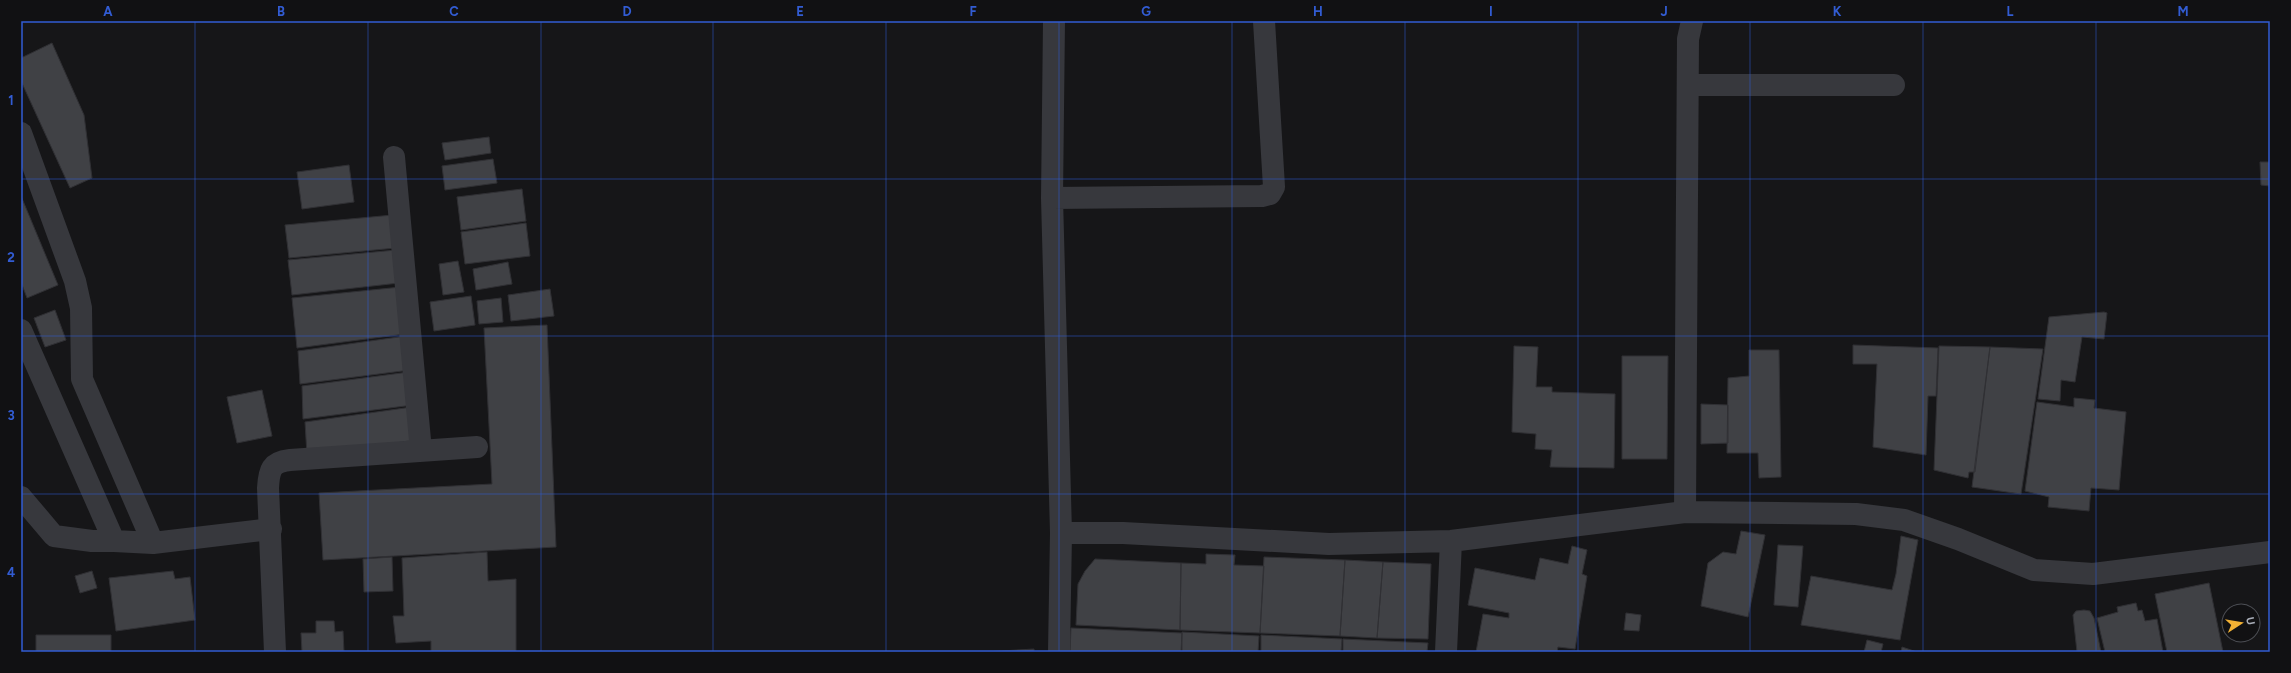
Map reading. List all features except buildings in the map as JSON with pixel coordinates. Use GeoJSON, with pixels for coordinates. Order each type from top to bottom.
{"type":"FeatureCollection","features":[{"type":"Feature","properties":{"kind":"street"},"geometry":{"type":"LineString","coordinates":[[1054,21],[1052,198],[1061,533],[1058,652]]}},
{"type":"Feature","properties":{"kind":"street"},"geometry":{"type":"LineString","coordinates":[[1052,198],[1262,196],[1270,194],[1274,187],[1264,21]]}},
{"type":"Feature","properties":{"kind":"street"},"geometry":{"type":"LineString","coordinates":[[1685,512],[1688,39],[1692,21]]}},
{"type":"Feature","properties":{"kind":"street"},"geometry":{"type":"LineString","coordinates":[[1688,85],[1894,85]]}},
{"type":"Feature","properties":{"kind":"street"},"geometry":{"type":"LineString","coordinates":[[21,133],[75,281],[81,308],[82,379],[153,543]]}},
{"type":"Feature","properties":{"kind":"street"},"geometry":{"type":"LineString","coordinates":[[394,157],[421,451]]}},
{"type":"Feature","properties":{"kind":"street"},"geometry":{"type":"LineString","coordinates":[[21,330],[114,541]]}},
{"type":"Feature","properties":{"kind":"street"},"geometry":{"type":"LineString","coordinates":[[275,652],[269,473],[280,461],[478,447]]}},
{"type":"Feature","properties":{"kind":"street"},"geometry":{"type":"LineString","coordinates":[[21,497],[54,536],[92,541],[153,543],[271,529]]}},
{"type":"Feature","properties":{"kind":"street"},"geometry":{"type":"LineString","coordinates":[[1061,533],[1123,533],[1329,544],[1451,541],[1685,512],[1856,514],[1904,520],[1958,539],[2034,570],[2093,574],[2270,552]]}},
{"type":"Feature","properties":{"kind":"street"},"geometry":{"type":"LineString","coordinates":[[1446,652],[1451,541]]}}]}
